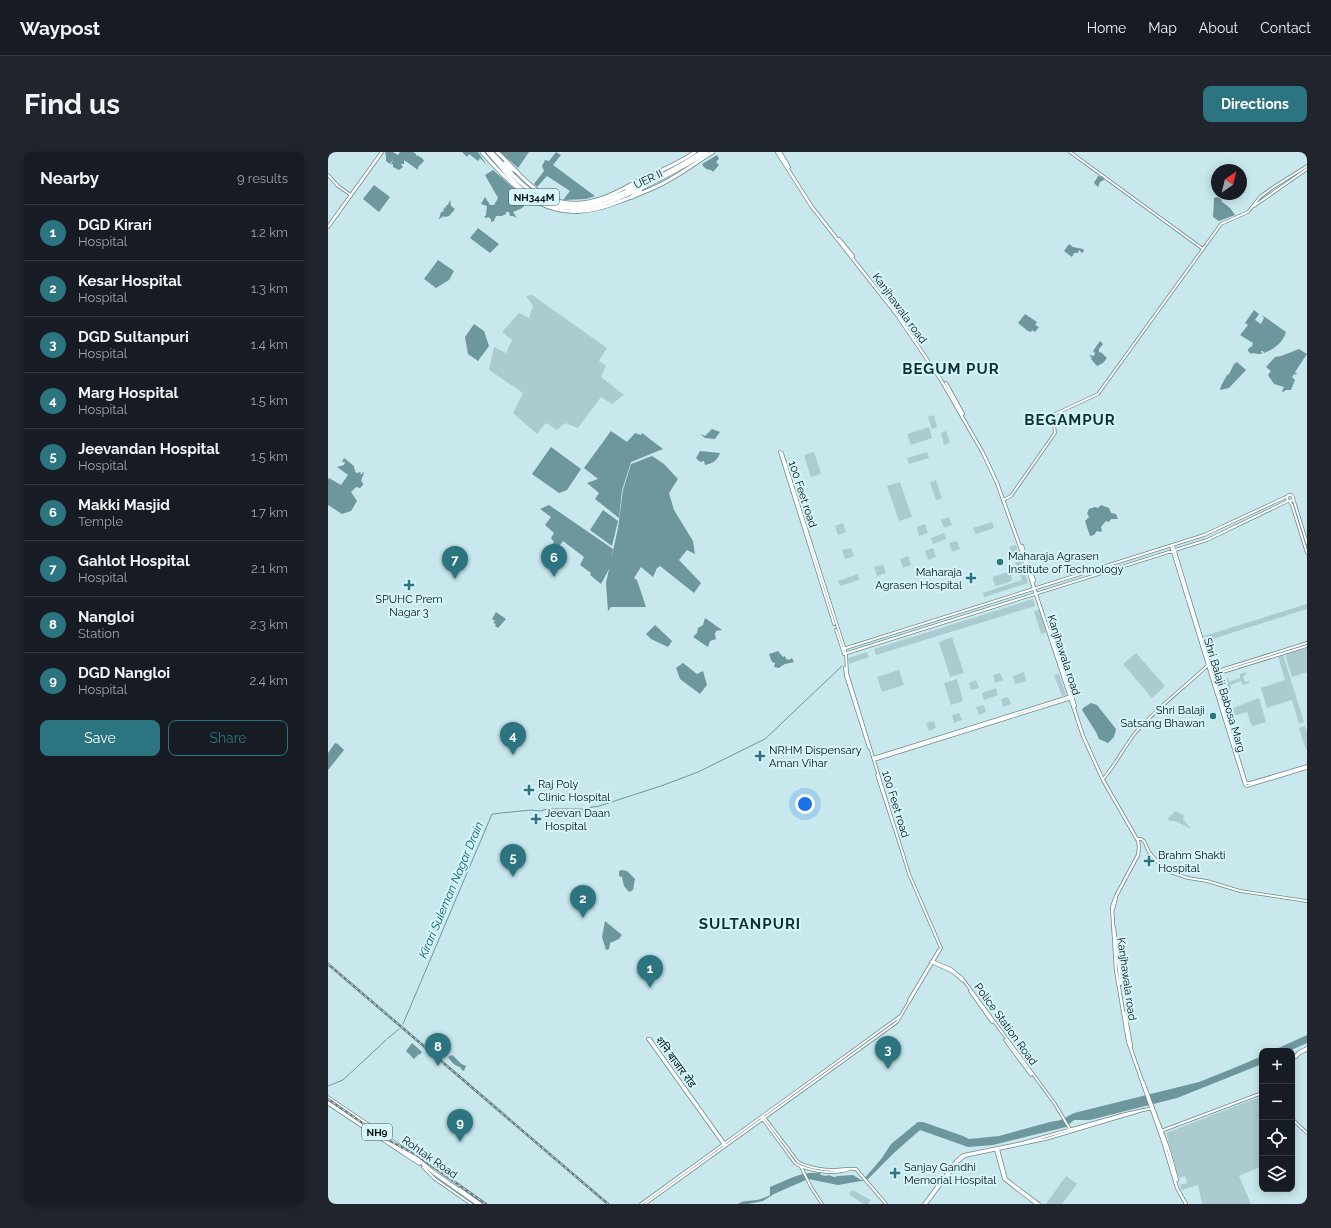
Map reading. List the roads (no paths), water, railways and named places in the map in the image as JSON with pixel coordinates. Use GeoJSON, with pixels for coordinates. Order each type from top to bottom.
{"type":"FeatureCollection","features":[{"type":"Feature","properties":{"kind":"highway"},"geometry":{"type":"LineString","coordinates":[[487,152],[487,155],[500,169],[500,172]]}},
{"type":"Feature","properties":{"kind":"highway","name":"NH344M"},"geometry":{"type":"LineString","coordinates":[[487,152],[522,188],[542,201],[557,207],[570,209],[581,209],[612,198],[660,178],[707,152]]}},
{"type":"Feature","properties":{"kind":"highway","name":"NH344M"},"geometry":{"type":"LineString","coordinates":[[687,163],[702,152]]}},
{"type":"Feature","properties":{"kind":"highway"},"geometry":{"type":"LineString","coordinates":[[494,153],[510,168],[516,171]]}},
{"type":"Feature","properties":{"kind":"highway","name":"NH344M"},"geometry":{"type":"LineString","coordinates":[[494,153],[529,190],[543,199],[570,206],[597,204]]}},
{"type":"Feature","properties":{"kind":"highway"},"geometry":{"type":"LineString","coordinates":[[626,188],[654,177],[660,178],[656,184],[636,193],[632,197]]}},
{"type":"Feature","properties":{"kind":"highway","name":"Rohtak Road"},"geometry":{"type":"LineString","coordinates":[[328,1098],[352,1117]]}},
{"type":"Feature","properties":{"kind":"highway","name":"Rohtak Road"},"geometry":{"type":"LineString","coordinates":[[328,1102],[415,1157],[425,1166]]}},
{"type":"Feature","properties":{"kind":"highway","name":"NH9"},"geometry":{"type":"LineString","coordinates":[[425,1166],[432,1173],[475,1201]]}},
{"type":"Feature","properties":{"kind":"highway","name":"NH9"},"geometry":{"type":"LineString","coordinates":[[432,1173],[481,1203]]}},
{"type":"Feature","properties":{"kind":"main road"},"geometry":{"type":"LineString","coordinates":[[328,227],[382,152]]}},
{"type":"Feature","properties":{"kind":"main road","name":"UER II"},"geometry":{"type":"LineString","coordinates":[[482,152],[500,172],[525,195],[540,204],[563,211],[586,212],[606,207],[632,197],[669,180],[713,152]]}},
{"type":"Feature","properties":{"kind":"main road","name":"UER II"},"geometry":{"type":"LineString","coordinates":[[516,171],[532,187],[545,196],[560,202],[597,204],[626,188],[679,163],[695,152]]}},
{"type":"Feature","properties":{"kind":"main road","name":"Kanjhawala road"},"geometry":{"type":"LineString","coordinates":[[779,152],[813,206],[893,306],[941,376],[984,451],[1005,499],[1083,736],[1098,769],[1138,839]]}},
{"type":"Feature","properties":{"kind":"main road","name":"Kanjhawala road"},"geometry":{"type":"LineString","coordinates":[[779,152],[812,207],[892,307],[949,392],[992,472],[1035,588]]}},
{"type":"Feature","properties":{"kind":"main road","name":"Kanjhawala road"},"geometry":{"type":"LineString","coordinates":[[1071,697],[1085,736],[1104,778],[1138,839],[1140,846],[1139,855],[1116,898],[1114,908],[1113,916],[1118,967],[1130,1041],[1181,1194],[1187,1204]]}},
{"type":"Feature","properties":{"kind":"street"},"geometry":{"type":"LineString","coordinates":[[1070,152],[1203,249]]}},
{"type":"Feature","properties":{"kind":"street"},"geometry":{"type":"LineString","coordinates":[[1254,206],[1259,198],[1272,188],[1307,166]]}},
{"type":"Feature","properties":{"kind":"street"},"geometry":{"type":"LineString","coordinates":[[1005,499],[1011,496],[1055,434],[1053,415],[1098,394],[1221,224],[1247,212],[1274,190],[1307,169]]}},
{"type":"Feature","properties":{"kind":"street"},"geometry":{"type":"LineString","coordinates":[[328,175],[338,186],[351,195]]}},
{"type":"Feature","properties":{"kind":"street","name":"100 Feet road"},"geometry":{"type":"LineString","coordinates":[[843,649],[780,452],[845,654],[847,673],[911,879],[941,948],[932,962]]}},
{"type":"Feature","properties":{"kind":"street"},"geometry":{"type":"LineString","coordinates":[[1288,496],[1287,498],[1291,504],[1307,543]]}},
{"type":"Feature","properties":{"kind":"street"},"geometry":{"type":"LineString","coordinates":[[843,649],[1207,534],[1288,496],[1292,496],[1293,498]]}},
{"type":"Feature","properties":{"kind":"street"},"geometry":{"type":"LineString","coordinates":[[845,654],[1207,540],[1293,498]]}},
{"type":"Feature","properties":{"kind":"street"},"geometry":{"type":"LineString","coordinates":[[1293,498],[1305,538],[1307,553]]}},
{"type":"Feature","properties":{"kind":"street","name":"Shri Balaji Babosa Marg"},"geometry":{"type":"LineString","coordinates":[[1172,545],[1208,665],[1246,783],[1307,767]]}},
{"type":"Feature","properties":{"kind":"street"},"geometry":{"type":"LineString","coordinates":[[1027,590],[1029,596]]}},
{"type":"Feature","properties":{"kind":"street"},"geometry":{"type":"LineString","coordinates":[[1211,674],[1307,645]]}},
{"type":"Feature","properties":{"kind":"street"},"geometry":{"type":"LineString","coordinates":[[1104,778],[1126,745],[1145,722],[1165,702],[1208,665]]}},
{"type":"Feature","properties":{"kind":"street"},"geometry":{"type":"LineString","coordinates":[[873,759],[1071,697]]}},
{"type":"Feature","properties":{"kind":"street"},"geometry":{"type":"LineString","coordinates":[[1138,839],[1144,841],[1149,852],[1162,867],[1176,874],[1240,891],[1307,901]]}},
{"type":"Feature","properties":{"kind":"street"},"geometry":{"type":"LineString","coordinates":[[641,1204],[763,1117],[900,1016],[932,962]]}},
{"type":"Feature","properties":{"kind":"street","name":"Police Station Road"},"geometry":{"type":"LineString","coordinates":[[932,962],[951,969],[962,978],[1063,1117],[1071,1131]]}},
{"type":"Feature","properties":{"kind":"street","name":"शनि बाजार रोड"},"geometry":{"type":"LineString","coordinates":[[649,1038],[724,1145],[648,1040],[649,1038]]}},
{"type":"Feature","properties":{"kind":"street"},"geometry":{"type":"LineString","coordinates":[[1295,1058],[1307,1049]]}},
{"type":"Feature","properties":{"kind":"street"},"geometry":{"type":"LineString","coordinates":[[1161,1131],[1259,1094]]}},
{"type":"Feature","properties":{"kind":"street"},"geometry":{"type":"LineString","coordinates":[[925,1204],[960,1156],[969,1153],[997,1149],[1071,1131],[1144,1110],[1152,1106]]}},
{"type":"Feature","properties":{"kind":"street"},"geometry":{"type":"LineString","coordinates":[[763,1117],[795,1160],[800,1163],[828,1170],[856,1169],[886,1204]]}},
{"type":"Feature","properties":{"kind":"street"},"geometry":{"type":"LineString","coordinates":[[763,1117],[795,1163],[800,1166],[832,1172],[840,1172],[851,1168]]}},
{"type":"Feature","properties":{"kind":"street"},"geometry":{"type":"LineString","coordinates":[[1293,1120],[1307,1133]]}},
{"type":"Feature","properties":{"kind":"street"},"geometry":{"type":"LineString","coordinates":[[644,1204],[724,1145]]}},
{"type":"Feature","properties":{"kind":"street"},"geometry":{"type":"LineString","coordinates":[[997,1149],[1006,1179],[1037,1204]]}},
{"type":"Feature","properties":{"kind":"street"},"geometry":{"type":"LineString","coordinates":[[800,1163],[808,1182],[822,1204]]}},
{"type":"Feature","properties":{"kind":"street","name":"Rohtak Road"},"geometry":{"type":"LineString","coordinates":[[425,1166],[443,1176],[473,1197],[475,1201],[481,1203]]}},
{"type":"Feature","properties":{"kind":"street","name":"Rohtak Road"},"geometry":{"type":"LineString","coordinates":[[425,1166],[436,1179],[471,1204]]}},
{"type":"Feature","properties":{"kind":"waterway","name":"Kirari Suleman Nagar Drain"},"geometry":{"type":"LineString","coordinates":[[403,1024],[492,814],[531,810],[540,811],[547,809],[582,809],[599,806],[661,786],[698,772],[765,739],[842,666]]}},
{"type":"Feature","properties":{"kind":"waterway","name":"Kirari Suleman Nagar Drain"},"geometry":{"type":"LineString","coordinates":[[387,1039],[399,1029]]}},
{"type":"Feature","properties":{"kind":"waterway","name":"Kirari Suleman Nagar Drain"},"geometry":{"type":"LineString","coordinates":[[328,1086],[343,1080],[386,1040]]}},
{"type":"Feature","properties":{"kind":"railway"},"geometry":{"type":"LineString","coordinates":[[328,964],[608,1204]]}},
{"type":"Feature","properties":{"kind":"railway"},"geometry":{"type":"LineString","coordinates":[[328,1099],[381,1136],[418,1156],[486,1204]]}},
{"type":"Feature","properties":{"kind":"place","name":"Maharaja Agrasen Institute of Technology"},"geometry":{"type":"Point","coordinates":[1000,562]}},
{"type":"Feature","properties":{"kind":"place","name":"Makki Masjid"},"geometry":{"type":"Point","coordinates":[554,577]}},
{"type":"Feature","properties":{"kind":"place","name":"Maharaja Agrasen Hospital"},"geometry":{"type":"Point","coordinates":[971,578]}},
{"type":"Feature","properties":{"kind":"place","name":"Gahlot Hospital"},"geometry":{"type":"Point","coordinates":[455,579]}},
{"type":"Feature","properties":{"kind":"place","name":"SPUHC Prem Nagar 3"},"geometry":{"type":"Point","coordinates":[409,585]}},
{"type":"Feature","properties":{"kind":"place","name":"Shri Balaji Satsang Bhawan"},"geometry":{"type":"Point","coordinates":[1213,716]}},
{"type":"Feature","properties":{"kind":"place","name":"Marg Hospital"},"geometry":{"type":"Point","coordinates":[513,755]}},
{"type":"Feature","properties":{"kind":"place","name":"NRHM Dispensary Aman Vihar"},"geometry":{"type":"Point","coordinates":[760,756]}},
{"type":"Feature","properties":{"kind":"place","name":"Raj Poly Clinic Hospital"},"geometry":{"type":"Point","coordinates":[529,790]}},
{"type":"Feature","properties":{"kind":"place","name":"Jeevan Daan Hospital"},"geometry":{"type":"Point","coordinates":[536,819]}},
{"type":"Feature","properties":{"kind":"place","name":"Brahm Shakti Hospital"},"geometry":{"type":"Point","coordinates":[1149,861]}},
{"type":"Feature","properties":{"kind":"place","name":"Jeevandan Hospital"},"geometry":{"type":"Point","coordinates":[513,877]}},
{"type":"Feature","properties":{"kind":"place","name":"Kesar Hospital"},"geometry":{"type":"Point","coordinates":[583,918]}},
{"type":"Feature","properties":{"kind":"place","name":"DGD Kirari"},"geometry":{"type":"Point","coordinates":[650,988]}},
{"type":"Feature","properties":{"kind":"place","name":"Nangloi"},"geometry":{"type":"Point","coordinates":[438,1066]}},
{"type":"Feature","properties":{"kind":"place","name":"DGD Sultanpuri"},"geometry":{"type":"Point","coordinates":[888,1069]}},
{"type":"Feature","properties":{"kind":"place","name":"DGD Nangloi"},"geometry":{"type":"Point","coordinates":[460,1142]}},
{"type":"Feature","properties":{"kind":"place","name":"Sanjay Gandhi Memorial Hospital"},"geometry":{"type":"Point","coordinates":[895,1173]}},
{"type":"Feature","properties":{"kind":"district","name":"BEGUM PUR"},"geometry":{"type":"Point","coordinates":[951,369]}},
{"type":"Feature","properties":{"kind":"district","name":"BEGAMPUR"},"geometry":{"type":"Point","coordinates":[1070,420]}},
{"type":"Feature","properties":{"kind":"district","name":"SULTANPURI"},"geometry":{"type":"Point","coordinates":[750,924]}}]}
